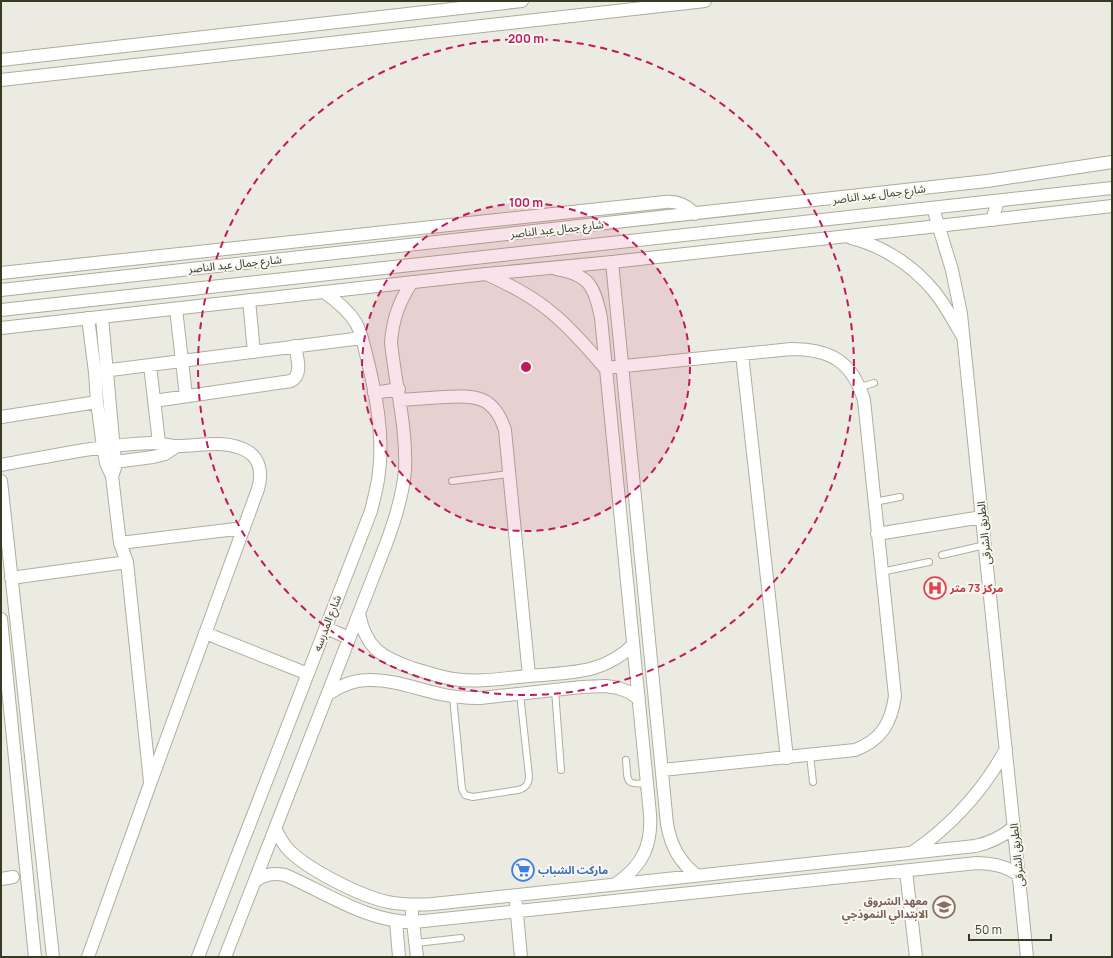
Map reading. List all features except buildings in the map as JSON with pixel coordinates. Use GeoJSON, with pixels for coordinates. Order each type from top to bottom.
{"type":"FeatureCollection","features":[{"type":"Feature","properties":{"kind":"street"},"geometry":{"type":"LineString","coordinates":[[1,60],[522,1]]}},
{"type":"Feature","properties":{"kind":"street"},"geometry":{"type":"LineString","coordinates":[[1,80],[705,1]]}},
{"type":"Feature","properties":{"kind":"street","name":"شارع جمال عبد الناصر"},"geometry":{"type":"LineString","coordinates":[[1,290],[792,204],[987,181],[1112,162]]}},
{"type":"Feature","properties":{"kind":"street","name":"شارع جمال عبد الناصر"},"geometry":{"type":"LineString","coordinates":[[1,310],[1112,188]]}},
{"type":"Feature","properties":{"kind":"street"},"geometry":{"type":"LineString","coordinates":[[1,273],[673,201],[689,208],[694,214]]}},
{"type":"Feature","properties":{"kind":"street"},"geometry":{"type":"LineString","coordinates":[[992,220],[998,201]]}},
{"type":"Feature","properties":{"kind":"street"},"geometry":{"type":"LineString","coordinates":[[792,204],[790,208],[792,218],[795,222],[800,223]]}},
{"type":"Feature","properties":{"kind":"street"},"geometry":{"type":"LineString","coordinates":[[1,336],[6,327],[486,274],[844,237],[1112,206]]}},
{"type":"Feature","properties":{"kind":"street","name":"الطريق الشرقى"},"geometry":{"type":"LineString","coordinates":[[933,208],[946,248],[957,292],[963,337],[1027,957]]}},
{"type":"Feature","properties":{"kind":"street"},"geometry":{"type":"LineString","coordinates":[[416,228],[418,245]]}},
{"type":"Feature","properties":{"kind":"street"},"geometry":{"type":"LineString","coordinates":[[844,237],[858,240],[880,248],[900,260],[918,274],[934,291],[963,337]]}},
{"type":"Feature","properties":{"kind":"street"},"geometry":{"type":"LineString","coordinates":[[164,255],[165,272]]}},
{"type":"Feature","properties":{"kind":"street"},"geometry":{"type":"LineString","coordinates":[[612,262],[669,836],[673,848],[683,863],[696,875]]}},
{"type":"Feature","properties":{"kind":"street"},"geometry":{"type":"LineString","coordinates":[[549,268],[568,271],[579,275],[588,282],[594,292],[601,318],[651,827],[649,841],[637,866],[628,876],[616,884]]}},
{"type":"Feature","properties":{"kind":"street"},"geometry":{"type":"LineString","coordinates":[[486,274],[526,293],[552,313],[606,368]]}},
{"type":"Feature","properties":{"kind":"street"},"geometry":{"type":"LineString","coordinates":[[225,957],[350,638],[399,507],[403,486],[405,456],[392,342],[393,326],[397,310],[403,296],[412,282]]}},
{"type":"Feature","properties":{"kind":"street","name":"شارع المدرسه"},"geometry":{"type":"LineString","coordinates":[[198,957],[371,511],[376,490],[381,456],[379,424],[371,372],[362,338],[356,324],[347,311],[336,300],[324,292]]}},
{"type":"Feature","properties":{"kind":"street"},"geometry":{"type":"LineString","coordinates":[[249,300],[254,352]]}},
{"type":"Feature","properties":{"kind":"street"},"geometry":{"type":"LineString","coordinates":[[176,308],[186,396]]}},
{"type":"Feature","properties":{"kind":"street"},"geometry":{"type":"LineString","coordinates":[[102,317],[107,371],[108,447],[120,543],[127,562],[150,784]]}},
{"type":"Feature","properties":{"kind":"street"},"geometry":{"type":"LineString","coordinates":[[88,318],[95,372],[97,402],[108,447]]}},
{"type":"Feature","properties":{"kind":"street"},"geometry":{"type":"LineString","coordinates":[[95,372],[362,338]]}},
{"type":"Feature","properties":{"kind":"street"},"geometry":{"type":"LineString","coordinates":[[154,401],[291,381],[296,377],[298,371],[295,346]]}},
{"type":"Feature","properties":{"kind":"street"},"geometry":{"type":"LineString","coordinates":[[606,368],[791,349],[805,349],[819,351],[832,356],[844,364],[853,374],[860,387],[864,400],[895,696],[893,711],[887,725],[878,737],[865,746],[849,751],[662,770]]}},
{"type":"Feature","properties":{"kind":"street"},"geometry":{"type":"LineString","coordinates":[[742,354],[787,758]]}},
{"type":"Feature","properties":{"kind":"street"},"geometry":{"type":"LineString","coordinates":[[150,365],[159,444]]}},
{"type":"Feature","properties":{"kind":"street"},"geometry":{"type":"LineString","coordinates":[[374,393],[399,395],[472,396],[485,400],[495,408],[501,417],[505,430],[529,676]]}},
{"type":"Feature","properties":{"kind":"street"},"geometry":{"type":"LineString","coordinates":[[1,417],[97,402]]}},
{"type":"Feature","properties":{"kind":"street"},"geometry":{"type":"LineString","coordinates":[[1,465],[108,447],[159,444],[177,446],[218,444],[240,447],[249,452],[256,459],[260,469],[261,479],[244,528],[88,957]]}},
{"type":"Feature","properties":{"kind":"street"},"geometry":{"type":"LineString","coordinates":[[110,463],[165,454],[177,446]]}},
{"type":"Feature","properties":{"kind":"street"},"geometry":{"type":"LineString","coordinates":[[1,481],[53,957]]}},
{"type":"Feature","properties":{"kind":"street"},"geometry":{"type":"LineString","coordinates":[[877,534],[982,517]]}},
{"type":"Feature","properties":{"kind":"street"},"geometry":{"type":"LineString","coordinates":[[120,543],[244,528]]}},
{"type":"Feature","properties":{"kind":"street"},"geometry":{"type":"LineString","coordinates":[[11,578],[127,562]]}},
{"type":"Feature","properties":{"kind":"street"},"geometry":{"type":"LineString","coordinates":[[359,614],[367,639],[376,650],[387,658],[432,674],[462,680],[529,676],[594,668],[615,660],[633,645]]}},
{"type":"Feature","properties":{"kind":"street"},"geometry":{"type":"LineString","coordinates":[[1,619],[35,957]]}},
{"type":"Feature","properties":{"kind":"street"},"geometry":{"type":"LineString","coordinates":[[326,628],[350,638]]}},
{"type":"Feature","properties":{"kind":"street"},"geometry":{"type":"LineString","coordinates":[[205,633],[308,674]]}},
{"type":"Feature","properties":{"kind":"street"},"geometry":{"type":"LineString","coordinates":[[328,694],[340,686],[353,682],[381,680],[453,697],[480,698],[606,686],[629,692],[639,699]]}},
{"type":"Feature","properties":{"kind":"street"},"geometry":{"type":"LineString","coordinates":[[913,852],[947,826],[962,810],[989,777],[1006,749]]}},
{"type":"Feature","properties":{"kind":"street"},"geometry":{"type":"LineString","coordinates":[[650,814],[660,816],[666,812]]}},
{"type":"Feature","properties":{"kind":"street"},"geometry":{"type":"LineString","coordinates":[[275,829],[286,847],[294,855],[323,874],[343,885],[376,899],[411,905],[433,904],[986,844],[1006,834],[1014,827]]}},
{"type":"Feature","properties":{"kind":"street"},"geometry":{"type":"LineString","coordinates":[[255,881],[269,874],[285,875],[370,914],[396,921],[414,922],[986,863],[1004,866],[1019,875]]}},
{"type":"Feature","properties":{"kind":"street"},"geometry":{"type":"LineString","coordinates":[[26,866],[42,864]]}},
{"type":"Feature","properties":{"kind":"street"},"geometry":{"type":"LineString","coordinates":[[906,871],[916,957]]}},
{"type":"Feature","properties":{"kind":"street"},"geometry":{"type":"LineString","coordinates":[[515,895],[521,957]]}},
{"type":"Feature","properties":{"kind":"street"},"geometry":{"type":"LineString","coordinates":[[411,905],[417,957]]}},
{"type":"Feature","properties":{"kind":"street"},"geometry":{"type":"LineString","coordinates":[[396,921],[399,957]]}},
{"type":"Feature","properties":{"kind":"lane"},"geometry":{"type":"LineString","coordinates":[[860,387],[874,383]]}},
{"type":"Feature","properties":{"kind":"lane"},"geometry":{"type":"LineString","coordinates":[[452,480],[509,474]]}},
{"type":"Feature","properties":{"kind":"lane"},"geometry":{"type":"LineString","coordinates":[[874,502],[900,497]]}},
{"type":"Feature","properties":{"kind":"lane"},"geometry":{"type":"LineString","coordinates":[[942,555],[985,545]]}},
{"type":"Feature","properties":{"kind":"lane"},"geometry":{"type":"LineString","coordinates":[[881,572],[929,562]]}},
{"type":"Feature","properties":{"kind":"lane"},"geometry":{"type":"LineString","coordinates":[[555,690],[561,770]]}},
{"type":"Feature","properties":{"kind":"lane"},"geometry":{"type":"LineString","coordinates":[[453,697],[462,789],[465,794],[473,797],[518,790],[522,789],[528,784],[529,776],[520,694]]}},
{"type":"Feature","properties":{"kind":"lane"},"geometry":{"type":"LineString","coordinates":[[810,756],[814,782]]}},
{"type":"Feature","properties":{"kind":"lane"},"geometry":{"type":"LineString","coordinates":[[626,760],[629,782],[634,784],[647,783]]}},
{"type":"Feature","properties":{"kind":"lane"},"geometry":{"type":"LineString","coordinates":[[416,943],[461,938]]}},
{"type":"Feature","properties":{"kind":"place","name":"مركز 73 متر"},"geometry":{"type":"Point","coordinates":[935,588]}},
{"type":"Feature","properties":{"kind":"place","name":"ماركت الشباب"},"geometry":{"type":"Point","coordinates":[523,870]}},
{"type":"Feature","properties":{"kind":"place","name":"معهد الشروق الابتدائي النموذجي"},"geometry":{"type":"Point","coordinates":[944,907]}}]}
